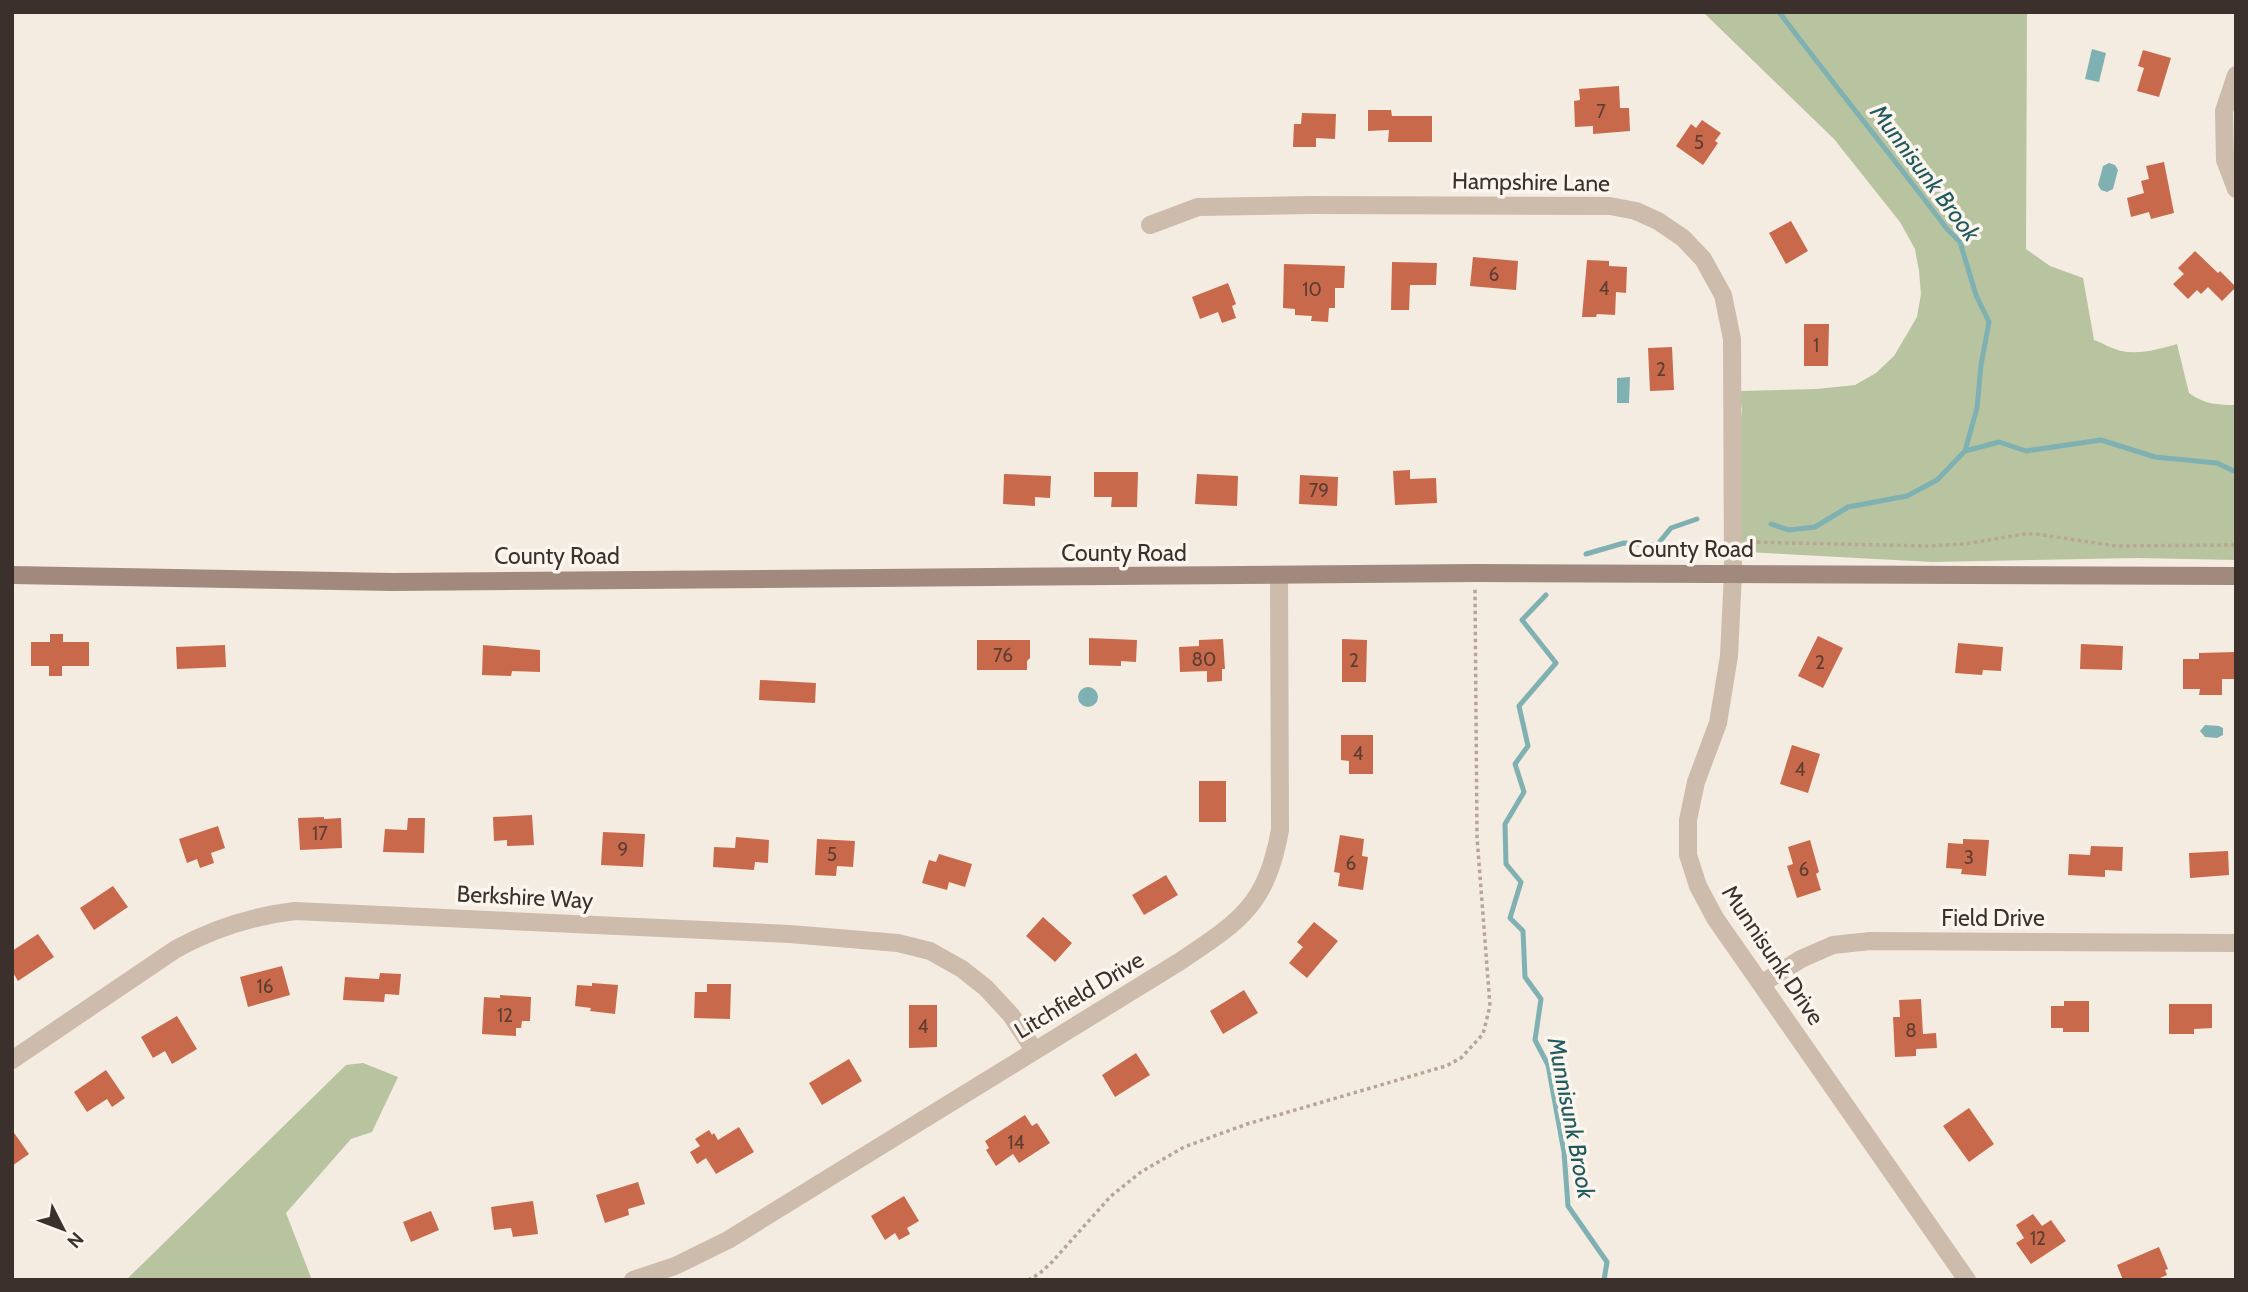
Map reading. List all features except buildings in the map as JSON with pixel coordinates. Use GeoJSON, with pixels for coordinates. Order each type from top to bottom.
{"type":"FeatureCollection","features":[{"type":"Feature","properties":{"kind":"street"},"geometry":{"type":"LineString","coordinates":[[2236,75],[2224,110],[2225,160],[2236,189]]}},
{"type":"Feature","properties":{"kind":"street","name":"Hampshire Lane"},"geometry":{"type":"LineString","coordinates":[[1150,225],[1198,207],[1310,205],[1610,206],[1636,211],[1658,221],[1683,238],[1703,259],[1723,295],[1732,339],[1733,573]]}},
{"type":"Feature","properties":{"kind":"street","name":"County Road"},"geometry":{"type":"LineString","coordinates":[[12,575],[393,582],[1475,573],[2236,576]]}},
{"type":"Feature","properties":{"kind":"street","name":"Munnisunk Drive"},"geometry":{"type":"LineString","coordinates":[[1733,573],[1729,656],[1718,723],[1696,782],[1688,820],[1688,855],[1698,886],[1715,918],[1967,1280]]}},
{"type":"Feature","properties":{"kind":"street","name":"Litchfield Drive"},"geometry":{"type":"LineString","coordinates":[[633,1280],[675,1266],[728,1240],[1180,962],[1241,917],[1258,897],[1274,861],[1280,830],[1279,576]]}},
{"type":"Feature","properties":{"kind":"street","name":"Berkshire Way"},"geometry":{"type":"LineString","coordinates":[[12,1060],[176,949],[202,935],[261,915],[295,911],[790,934],[898,943],[930,951],[962,969],[986,988],[1011,1015],[1034,1050]]}},
{"type":"Feature","properties":{"kind":"street","name":"Field Drive"},"geometry":{"type":"LineString","coordinates":[[1761,984],[1833,945],[1870,941],[2236,943]]}},
{"type":"Feature","properties":{"kind":"path"},"geometry":{"type":"LineString","coordinates":[[1732,541],[1925,546],[1965,544],[2036,534],[2116,546],[2236,545]]}},
{"type":"Feature","properties":{"kind":"path"},"geometry":{"type":"LineString","coordinates":[[1028,1280],[1052,1262],[1111,1196],[1141,1172],[1184,1147],[1247,1125],[1446,1066],[1461,1058],[1483,1034],[1490,1006],[1477,837],[1475,573]]}},
{"type":"Feature","properties":{"kind":"green space"},"geometry":{"type":"Polygon","coordinates":[[[1703,12],[2027,12],[2026,249],[2050,266],[2083,278],[2094,340],[2128,352],[2149,351],[2177,344],[2189,393],[2211,403],[2236,405],[2236,560],[2137,558],[1932,562],[1727,551],[1742,409],[1739,391],[1855,385],[1876,373],[1894,356],[1917,317],[1921,294],[1915,249],[1900,222],[1834,139],[1703,12]]]}},
{"type":"Feature","properties":{"kind":"green space"},"geometry":{"type":"Polygon","coordinates":[[[363,1063],[398,1077],[372,1132],[351,1139],[286,1213],[312,1280],[126,1280],[346,1065],[363,1063]]]}},
{"type":"Feature","properties":{"kind":"water"},"geometry":{"type":"Polygon","coordinates":[[[2092,49],[2106,53],[2099,82],[2085,79],[2092,49]]]}},
{"type":"Feature","properties":{"kind":"water"},"geometry":{"type":"Polygon","coordinates":[[[2109,163],[2115,165],[2118,170],[2113,189],[2107,192],[2101,190],[2098,185],[2103,166],[2109,163]]]}},
{"type":"Feature","properties":{"kind":"water"},"geometry":{"type":"Polygon","coordinates":[[[1630,377],[1629,403],[1617,403],[1617,378],[1630,377]]]}},
{"type":"Feature","properties":{"kind":"water"},"geometry":{"type":"Polygon","coordinates":[[[1088,687],[1095,690],[1098,697],[1095,704],[1088,707],[1081,704],[1078,697],[1081,690],[1088,687]]]}},
{"type":"Feature","properties":{"kind":"water"},"geometry":{"type":"Polygon","coordinates":[[[2205,725],[2223,728],[2223,735],[2217,738],[2205,737],[2200,731],[2205,725]]]}},
{"type":"Feature","properties":{"kind":"waterway","name":"Munnisunk Brook"},"geometry":{"type":"LineString","coordinates":[[1771,524],[1789,530],[1815,527],[1848,507],[1907,496],[1937,480],[1965,451],[1977,408],[1989,322],[1976,295],[1960,242],[1947,229],[1779,12]]}},
{"type":"Feature","properties":{"kind":"waterway"},"geometry":{"type":"LineString","coordinates":[[1965,451],[1999,442],[2026,451],[2101,440],[2155,457],[2217,463],[2236,472]]}},
{"type":"Feature","properties":{"kind":"waterway","name":"Munnisunk Brook"},"geometry":{"type":"LineString","coordinates":[[1586,554],[1624,543],[1657,545],[1671,528],[1697,519]]}},
{"type":"Feature","properties":{"kind":"waterway","name":"Munnisunk Brook"},"geometry":{"type":"LineString","coordinates":[[1546,595],[1522,620],[1556,663],[1519,706],[1528,746],[1515,764],[1524,792],[1505,824],[1506,864],[1521,882],[1510,918],[1523,931],[1525,977],[1541,999],[1535,1040],[1548,1065],[1564,1152],[1568,1206],[1607,1262],[1604,1280]]}}]}
